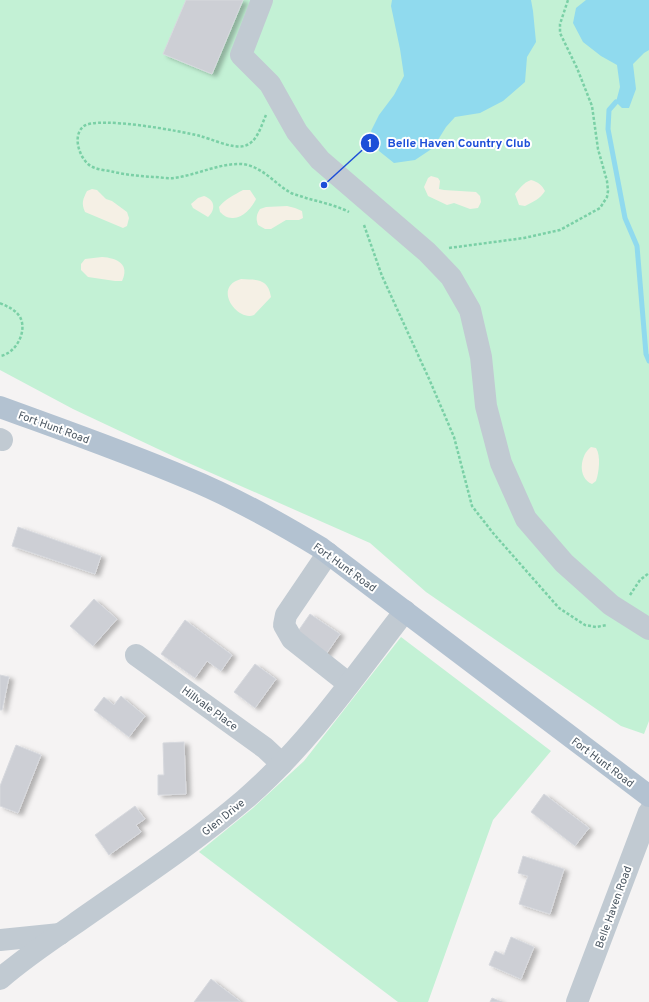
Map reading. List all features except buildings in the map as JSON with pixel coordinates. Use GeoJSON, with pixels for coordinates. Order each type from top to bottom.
{"type":"FeatureCollection","features":[{"type":"Feature","properties":{"kind":"main road","name":"Fort Hunt Road"},"geometry":{"type":"LineString","coordinates":[[0,408],[189,478],[284,525],[328,554],[405,611],[649,796]]}},
{"type":"Feature","properties":{"kind":"street"},"geometry":{"type":"LineString","coordinates":[[262,0],[241,54],[270,84],[297,132],[320,160],[427,252],[451,276],[470,310],[481,357],[486,406],[501,463],[526,519],[564,563],[611,606],[649,629]]}},
{"type":"Feature","properties":{"kind":"street"},"geometry":{"type":"LineString","coordinates":[[328,554],[286,615],[284,625],[292,639],[349,684]]}},
{"type":"Feature","properties":{"kind":"street","name":"Glen Drive"},"geometry":{"type":"LineString","coordinates":[[0,979],[60,934],[200,836],[245,800],[311,733],[405,611]]}},
{"type":"Feature","properties":{"kind":"street","name":"Hillvale Place"},"geometry":{"type":"LineString","coordinates":[[136,655],[265,748],[282,764]]}},
{"type":"Feature","properties":{"kind":"street","name":"Belle Haven Road"},"geometry":{"type":"LineString","coordinates":[[577,1002],[649,812]]}},
{"type":"Feature","properties":{"kind":"street"},"geometry":{"type":"LineString","coordinates":[[0,940],[60,934]]}},
{"type":"Feature","properties":{"kind":"path"},"geometry":{"type":"LineString","coordinates":[[427,252],[524,238],[560,230],[600,208],[604,203],[608,191],[607,181],[598,150],[592,106],[577,68],[560,32],[560,24],[568,0]]}},
{"type":"Feature","properties":{"kind":"path"},"geometry":{"type":"LineString","coordinates":[[281,105],[267,113],[252,142],[244,146],[232,146],[199,136],[149,126],[101,123],[90,123],[84,126],[78,136],[78,143],[83,158],[88,164],[95,168],[121,174],[173,178],[197,174],[221,166],[243,164],[256,168],[292,194],[338,207],[351,213]]}},
{"type":"Feature","properties":{"kind":"path"},"geometry":{"type":"LineString","coordinates":[[363,222],[382,276],[454,437],[472,506],[493,533],[559,608],[585,625],[596,627],[608,625],[616,620],[627,599],[640,580],[649,573]]}},
{"type":"Feature","properties":{"kind":"path"},"geometry":{"type":"LineString","coordinates":[[0,303],[12,308],[20,318],[23,330],[20,339],[12,351],[6,355],[0,356]]}},
{"type":"Feature","properties":{"kind":"green space"},"geometry":{"type":"Polygon","coordinates":[[[0,0],[649,0],[649,721],[644,734],[621,726],[426,592],[370,543],[175,457],[73,409],[0,370],[0,0]]]}},
{"type":"Feature","properties":{"kind":"green space"},"geometry":{"type":"Polygon","coordinates":[[[401,637],[551,751],[493,820],[428,1002],[398,1002],[199,852],[253,808],[304,761],[401,637]]]}},
{"type":"Feature","properties":{"kind":"sand"},"geometry":{"type":"Polygon","coordinates":[[[431,176],[438,178],[440,181],[439,189],[476,192],[480,196],[481,202],[478,208],[470,209],[454,203],[447,205],[428,196],[424,187],[428,178],[431,176]]]}},
{"type":"Feature","properties":{"kind":"sand"},"geometry":{"type":"Polygon","coordinates":[[[531,180],[540,184],[545,191],[539,198],[531,203],[525,206],[519,205],[515,194],[524,184],[531,180]]]}},
{"type":"Feature","properties":{"kind":"sand"},"geometry":{"type":"Polygon","coordinates":[[[92,189],[97,190],[106,199],[112,201],[127,212],[129,218],[127,226],[123,228],[85,212],[83,206],[84,199],[87,191],[92,189]]]}},
{"type":"Feature","properties":{"kind":"sand"},"geometry":{"type":"Polygon","coordinates":[[[243,190],[250,190],[256,199],[252,206],[243,215],[232,218],[225,216],[220,212],[219,207],[221,204],[243,190]]]}},
{"type":"Feature","properties":{"kind":"sand"},"geometry":{"type":"Polygon","coordinates":[[[204,196],[212,202],[213,205],[211,214],[208,217],[193,208],[191,204],[198,198],[204,196]]]}},
{"type":"Feature","properties":{"kind":"sand"},"geometry":{"type":"Polygon","coordinates":[[[287,206],[302,211],[303,218],[299,220],[286,220],[271,229],[265,229],[258,225],[257,217],[260,209],[266,207],[287,206]]]}},
{"type":"Feature","properties":{"kind":"sand"},"geometry":{"type":"Polygon","coordinates":[[[102,257],[113,259],[121,263],[124,270],[122,281],[88,277],[81,270],[81,264],[85,259],[102,257]]]}},
{"type":"Feature","properties":{"kind":"sand"},"geometry":{"type":"Polygon","coordinates":[[[241,279],[261,281],[270,291],[271,297],[254,315],[247,316],[241,313],[230,303],[228,289],[233,283],[241,279]]]}},
{"type":"Feature","properties":{"kind":"sand"},"geometry":{"type":"Polygon","coordinates":[[[591,447],[596,448],[598,451],[599,460],[599,469],[596,481],[592,484],[587,481],[582,472],[584,455],[591,447]]]}},
{"type":"Feature","properties":{"kind":"water"},"geometry":{"type":"Polygon","coordinates":[[[392,0],[531,0],[536,42],[527,57],[525,82],[503,101],[480,113],[455,117],[446,127],[433,148],[415,160],[394,163],[379,151],[371,131],[379,115],[394,95],[404,76],[391,6],[392,0]]]}},
{"type":"Feature","properties":{"kind":"water"},"geometry":{"type":"Polygon","coordinates":[[[586,0],[649,0],[649,50],[633,64],[636,89],[629,108],[622,108],[616,102],[620,87],[617,65],[601,56],[583,42],[573,23],[576,8],[586,0]]]}},
{"type":"Feature","properties":{"kind":"waterway"},"geometry":{"type":"LineString","coordinates":[[616,102],[609,110],[608,129],[625,218],[637,246],[646,354],[649,361]]}},
{"type":"Feature","properties":{"kind":"place","name":"Belle Haven Country Club"},"geometry":{"type":"Point","coordinates":[324,185]}}]}
